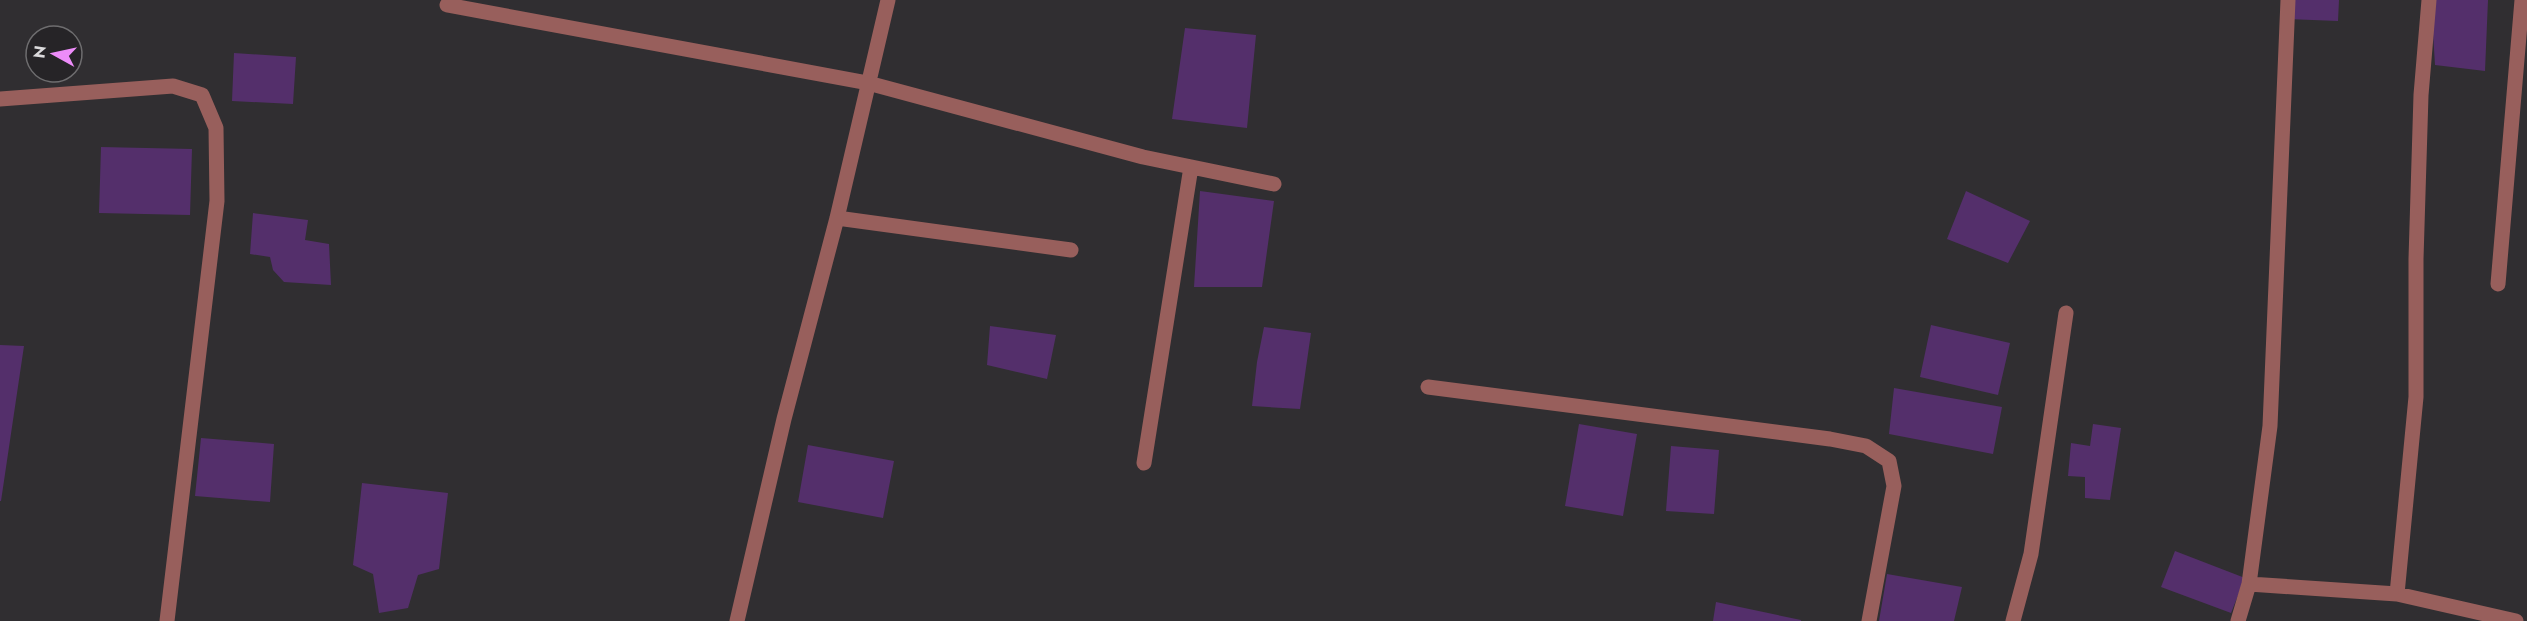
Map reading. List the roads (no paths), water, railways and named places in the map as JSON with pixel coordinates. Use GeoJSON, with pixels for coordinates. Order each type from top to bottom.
{"type":"FeatureCollection","features":[{"type":"Feature","properties":{"kind":"street"},"geometry":{"type":"LineString","coordinates":[[737,621],[784,419],[837,218],[888,0]]}},
{"type":"Feature","properties":{"kind":"street"},"geometry":{"type":"LineString","coordinates":[[2238,621],[2249,584],[2270,426],[2288,0]]}},
{"type":"Feature","properties":{"kind":"street"},"geometry":{"type":"LineString","coordinates":[[2397,594],[2416,397],[2416,259],[2421,95],[2429,0]]}},
{"type":"Feature","properties":{"kind":"street"},"geometry":{"type":"LineString","coordinates":[[447,5],[868,83],[1143,157],[1274,184]]}},
{"type":"Feature","properties":{"kind":"street"},"geometry":{"type":"LineString","coordinates":[[2498,284],[2524,8]]}},
{"type":"Feature","properties":{"kind":"street"},"geometry":{"type":"LineString","coordinates":[[0,99],[173,86],[202,95],[216,128],[217,201],[166,621]]}},
{"type":"Feature","properties":{"kind":"street"},"geometry":{"type":"LineString","coordinates":[[1144,463],[1191,167]]}},
{"type":"Feature","properties":{"kind":"street"},"geometry":{"type":"LineString","coordinates":[[837,218],[1071,250]]}},
{"type":"Feature","properties":{"kind":"street"},"geometry":{"type":"LineString","coordinates":[[2013,621],[2031,554],[2066,313]]}},
{"type":"Feature","properties":{"kind":"street"},"geometry":{"type":"LineString","coordinates":[[1428,387],[1830,438],[1866,446],[1889,461],[1894,486],[1869,621]]}},
{"type":"Feature","properties":{"kind":"street"},"geometry":{"type":"LineString","coordinates":[[2249,584],[2397,594],[2516,621]]}}]}
